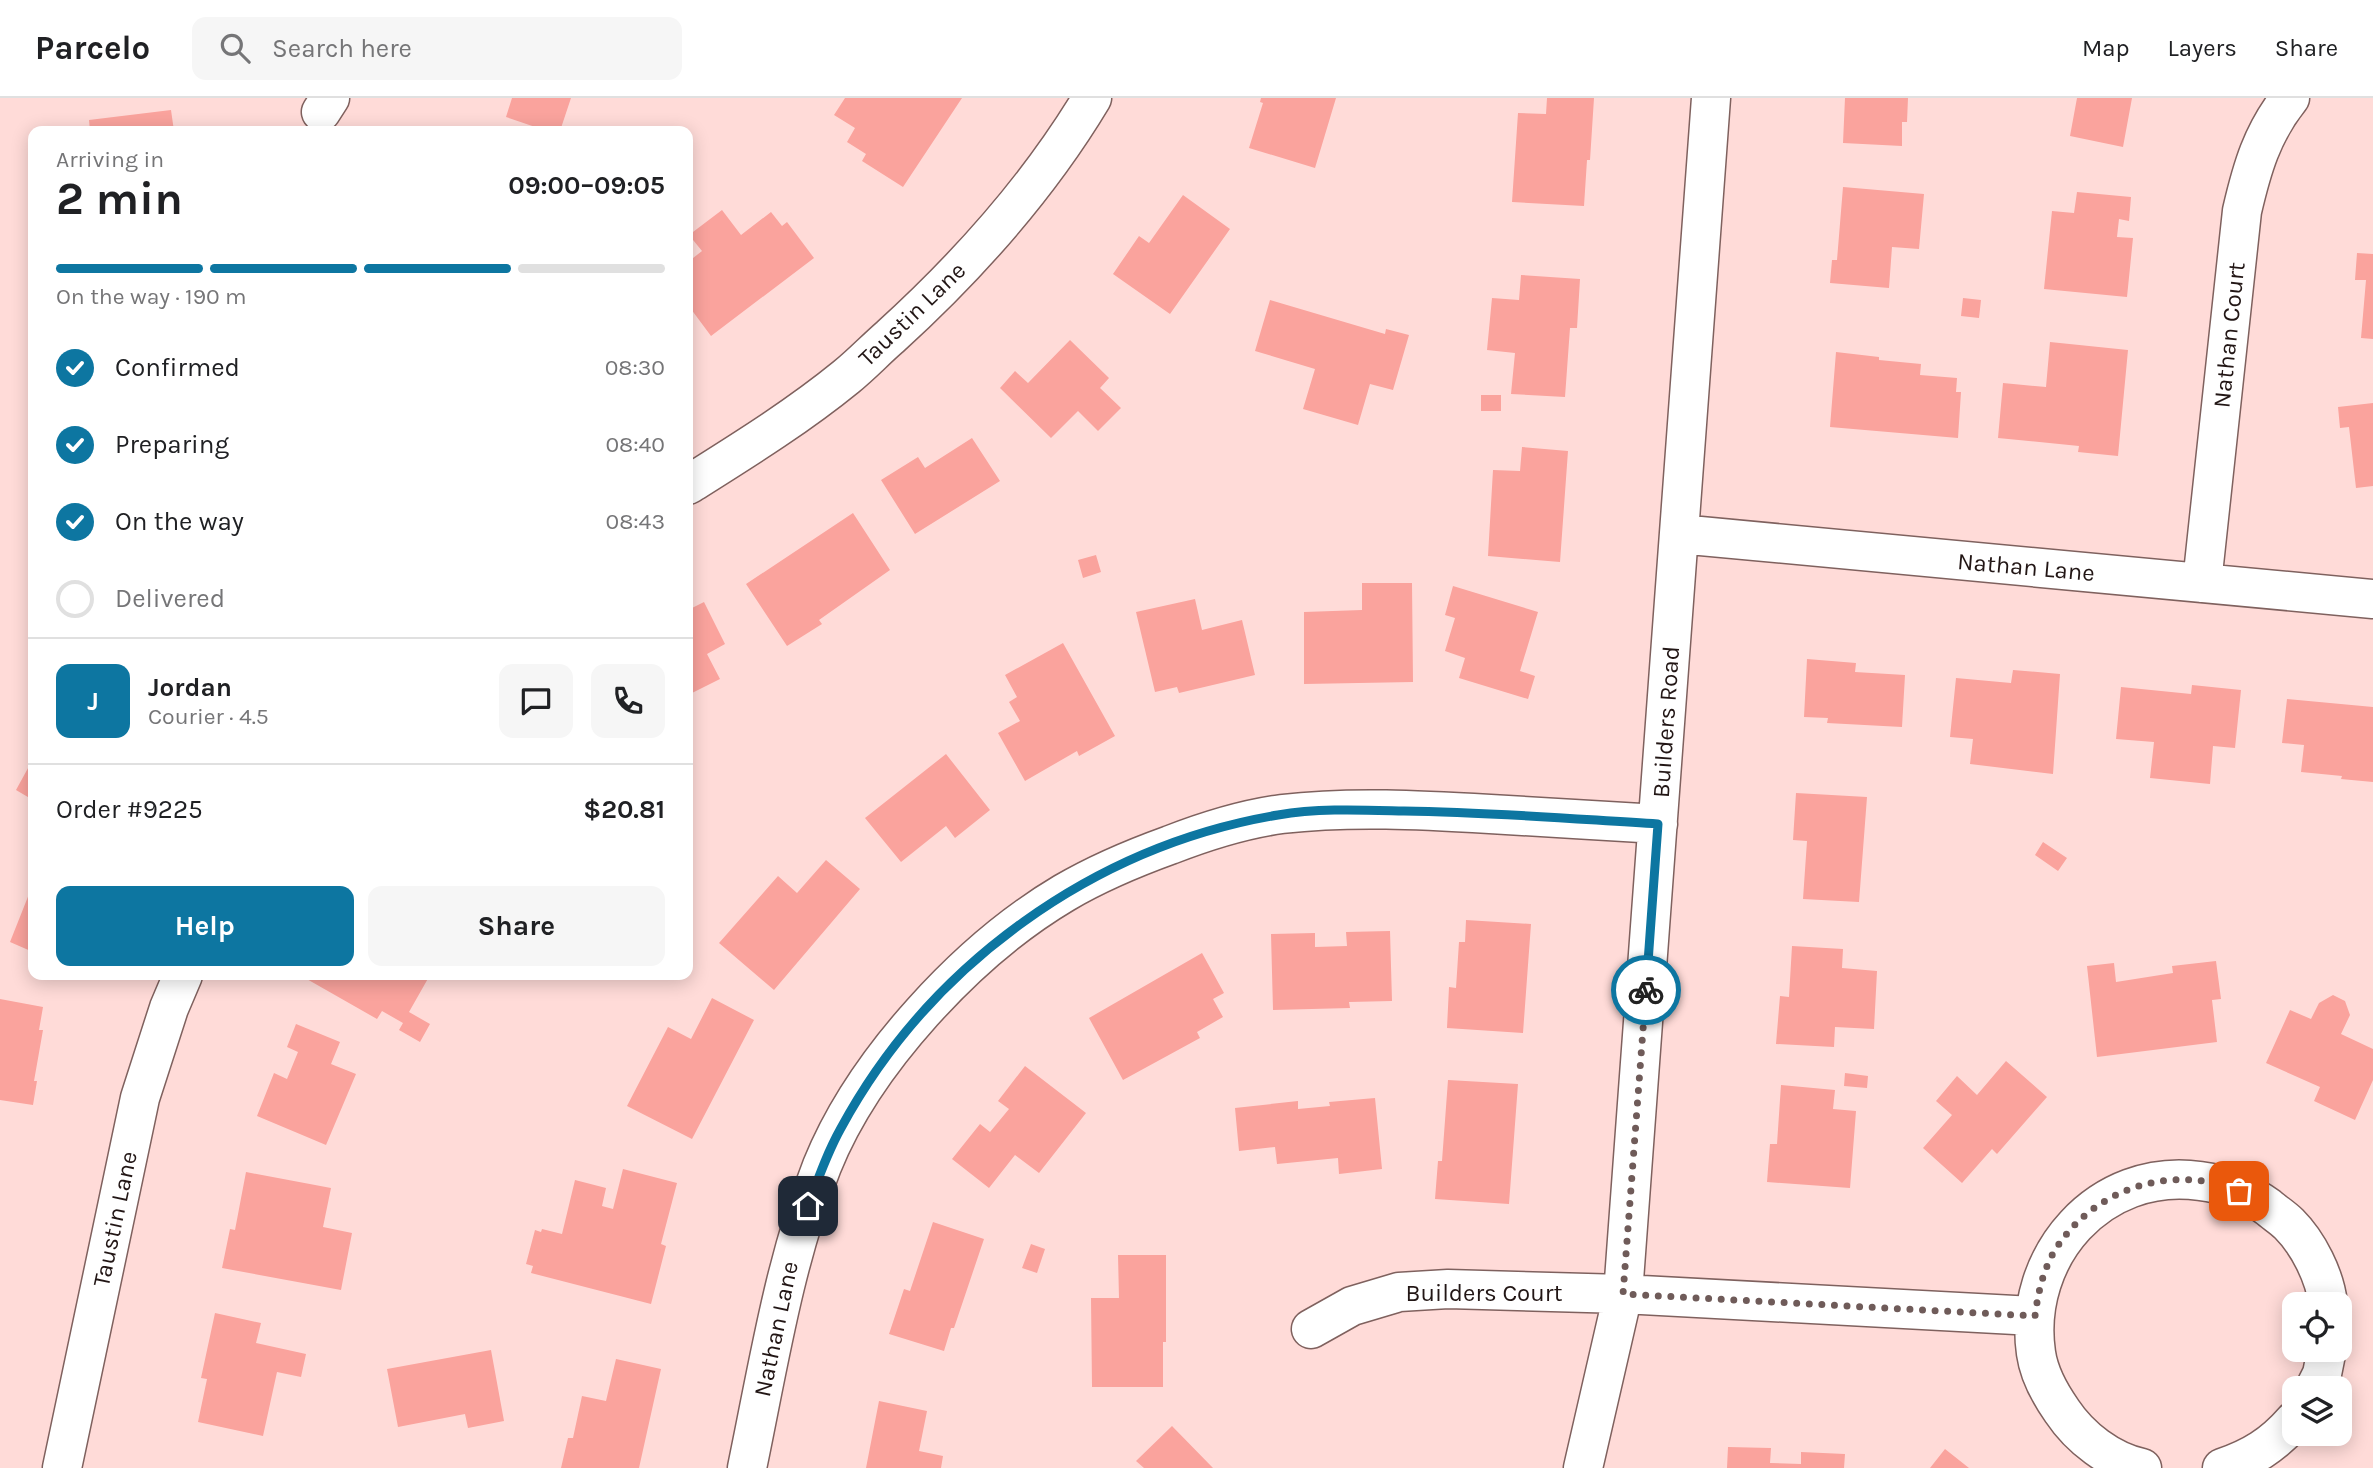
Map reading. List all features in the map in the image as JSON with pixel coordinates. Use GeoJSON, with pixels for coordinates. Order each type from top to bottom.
{"type":"FeatureCollection","features":[{"type":"Feature","properties":{"kind":"street","name":"Taustin Lane"},"geometry":{"type":"LineString","coordinates":[[693,482],[755,444],[847,376],[939,292],[1012,211],[1077,123],[1092,98]]}},
{"type":"Feature","properties":{"kind":"street","name":"Builders Road"},"geometry":{"type":"LineString","coordinates":[[1583,1468],[1623,1294],[1711,98]]}},
{"type":"Feature","properties":{"kind":"street","name":"Nathan Court"},"geometry":{"type":"LineString","coordinates":[[2202,583],[2242,211],[2253,164],[2276,116],[2290,98]]}},
{"type":"Feature","properties":{"kind":"street","name":"Nathan Lane"},"geometry":{"type":"LineString","coordinates":[[1679,534],[2373,599]]}},
{"type":"Feature","properties":{"kind":"street","name":"Nathan Lane"},"geometry":{"type":"LineString","coordinates":[[747,1468],[794,1248],[823,1165],[841,1128],[888,1054],[926,1006],[1000,938],[1063,894],[1127,861],[1209,830],[1279,815],[1341,809],[1430,811],[1658,824]]}},
{"type":"Feature","properties":{"kind":"street","name":"Taustin Lane"},"geometry":{"type":"LineString","coordinates":[[62,1468],[140,1098],[181,980]]}},
{"type":"Feature","properties":{"kind":"street"},"geometry":{"type":"LineString","coordinates":[[2142,1468],[2130,1465],[2096,1447],[2070,1423],[2049,1391],[2036,1354],[2035,1316],[2039,1286],[2055,1250],[2082,1217],[2115,1194],[2148,1182],[2184,1178],[2221,1184],[2258,1199],[2290,1224],[2311,1254],[2326,1292]]}},
{"type":"Feature","properties":{"kind":"street","name":"Builders Court"},"geometry":{"type":"LineString","coordinates":[[1311,1329],[1352,1306],[1399,1292],[1448,1289],[1623,1294],[2035,1316]]}},
{"type":"Feature","properties":{"kind":"street"},"geometry":{"type":"LineString","coordinates":[[2222,1468],[2246,1460],[2282,1434]]}},
{"type":"Feature","properties":{"kind":"building"},"geometry":{"type":"Polygon","coordinates":[[[512,98],[571,98],[562,126],[532,126],[506,117],[512,98]]]}},
{"type":"Feature","properties":{"kind":"building"},"geometry":{"type":"Polygon","coordinates":[[[845,98],[962,98],[903,187],[862,161],[866,154],[847,142],[855,128],[834,115],[845,98]]]}},
{"type":"Feature","properties":{"kind":"building"},"geometry":{"type":"Polygon","coordinates":[[[1261,98],[1336,98],[1315,168],[1249,148],[1263,103],[1260,102],[1261,98]]]}},
{"type":"Feature","properties":{"kind":"building"},"geometry":{"type":"Polygon","coordinates":[[[1547,98],[1594,98],[1584,206],[1512,202],[1518,113],[1546,114],[1547,98]]]}},
{"type":"Feature","properties":{"kind":"building"},"geometry":{"type":"Polygon","coordinates":[[[1845,98],[1908,98],[1907,122],[1902,122],[1902,146],[1843,143],[1845,98]]]}},
{"type":"Feature","properties":{"kind":"building"},"geometry":{"type":"Polygon","coordinates":[[[2077,98],[2132,98],[2123,147],[2070,136],[2077,98]]]}},
{"type":"Feature","properties":{"kind":"building"},"geometry":{"type":"Polygon","coordinates":[[[171,110],[173,126],[90,126],[89,120],[171,110]]]}},
{"type":"Feature","properties":{"kind":"building"},"geometry":{"type":"Polygon","coordinates":[[[1843,187],[1924,194],[1919,249],[1892,247],[1889,288],[1830,283],[1832,260],[1837,260],[1843,187]]]}},
{"type":"Feature","properties":{"kind":"building"},"geometry":{"type":"Polygon","coordinates":[[[2077,192],[2131,197],[2129,221],[2119,219],[2117,237],[2133,238],[2127,297],[2044,289],[2052,211],[2074,213],[2077,192]]]}},
{"type":"Feature","properties":{"kind":"building"},"geometry":{"type":"Polygon","coordinates":[[[1183,195],[1230,229],[1170,314],[1113,274],[1139,236],[1149,243],[1183,195]]]}},
{"type":"Feature","properties":{"kind":"building"},"geometry":{"type":"Polygon","coordinates":[[[722,210],[741,235],[771,212],[782,226],[787,222],[814,258],[711,336],[693,312],[693,258],[702,251],[693,240],[693,232],[722,210]]]}},
{"type":"Feature","properties":{"kind":"building"},"geometry":{"type":"Polygon","coordinates":[[[2357,253],[2373,254],[2373,339],[2361,338],[2366,280],[2355,280],[2357,253]]]}},
{"type":"Feature","properties":{"kind":"building"},"geometry":{"type":"Polygon","coordinates":[[[1521,275],[1580,279],[1577,328],[1570,328],[1565,397],[1511,394],[1515,353],[1487,350],[1492,298],[1519,300],[1521,275]]]}},
{"type":"Feature","properties":{"kind":"building"},"geometry":{"type":"Polygon","coordinates":[[[1963,298],[1981,300],[1979,318],[1961,316],[1963,298]]]}},
{"type":"Feature","properties":{"kind":"building"},"geometry":{"type":"Polygon","coordinates":[[[1270,300],[1385,334],[1386,329],[1409,335],[1393,390],[1370,384],[1358,425],[1303,409],[1315,369],[1255,351],[1270,300]]]}},
{"type":"Feature","properties":{"kind":"building"},"geometry":{"type":"Polygon","coordinates":[[[1070,340],[1109,378],[1100,388],[1121,408],[1098,431],[1078,411],[1051,438],[1000,388],[1015,371],[1028,383],[1070,340]]]}},
{"type":"Feature","properties":{"kind":"building"},"geometry":{"type":"Polygon","coordinates":[[[2050,342],[2128,350],[2118,456],[2078,452],[2079,446],[1998,438],[2003,383],[2046,387],[2050,342]]]}},
{"type":"Feature","properties":{"kind":"building"},"geometry":{"type":"Polygon","coordinates":[[[1836,352],[1921,364],[1920,375],[1957,378],[1956,392],[1961,392],[1958,438],[1830,427],[1836,352]]]}},
{"type":"Feature","properties":{"kind":"building"},"geometry":{"type":"Polygon","coordinates":[[[1481,395],[1501,395],[1501,411],[1481,411],[1481,395]]]}},
{"type":"Feature","properties":{"kind":"building"},"geometry":{"type":"Polygon","coordinates":[[[2373,403],[2373,486],[2356,488],[2349,427],[2340,428],[2338,407],[2373,403]]]}},
{"type":"Feature","properties":{"kind":"building"},"geometry":{"type":"Polygon","coordinates":[[[972,438],[1000,481],[915,534],[881,480],[918,457],[925,468],[972,438]]]}},
{"type":"Feature","properties":{"kind":"building"},"geometry":{"type":"Polygon","coordinates":[[[1522,447],[1568,451],[1560,562],[1488,556],[1493,470],[1520,471],[1522,447]]]}},
{"type":"Feature","properties":{"kind":"building"},"geometry":{"type":"Polygon","coordinates":[[[853,513],[890,570],[819,620],[822,624],[787,646],[746,584],[853,513]]]}},
{"type":"Feature","properties":{"kind":"building"},"geometry":{"type":"Polygon","coordinates":[[[1096,555],[1101,572],[1083,578],[1078,560],[1096,555]]]}},
{"type":"Feature","properties":{"kind":"building"},"geometry":{"type":"Polygon","coordinates":[[[1362,583],[1412,583],[1413,682],[1304,684],[1304,612],[1362,610],[1362,583]]]}},
{"type":"Feature","properties":{"kind":"building"},"geometry":{"type":"Polygon","coordinates":[[[1453,586],[1538,612],[1520,671],[1535,676],[1528,699],[1459,678],[1465,658],[1445,651],[1455,618],[1445,615],[1453,586]]]}},
{"type":"Feature","properties":{"kind":"building"},"geometry":{"type":"Polygon","coordinates":[[[1195,599],[1202,630],[1242,620],[1255,675],[1179,693],[1177,687],[1155,692],[1136,612],[1195,599]]]}},
{"type":"Feature","properties":{"kind":"building"},"geometry":{"type":"Polygon","coordinates":[[[704,602],[725,644],[707,654],[720,679],[693,692],[693,608],[704,602]]]}},
{"type":"Feature","properties":{"kind":"building"},"geometry":{"type":"Polygon","coordinates":[[[1063,643],[1115,736],[1079,756],[1077,751],[1025,781],[998,733],[1020,721],[1009,702],[1017,697],[1005,675],[1063,643]]]}},
{"type":"Feature","properties":{"kind":"building"},"geometry":{"type":"Polygon","coordinates":[[[1807,659],[1856,663],[1855,672],[1905,675],[1902,727],[1827,723],[1828,718],[1804,717],[1807,659]]]}},
{"type":"Feature","properties":{"kind":"building"},"geometry":{"type":"Polygon","coordinates":[[[2013,670],[2060,674],[2053,774],[1970,764],[1973,739],[1950,737],[1956,678],[2011,683],[2013,670]]]}},
{"type":"Feature","properties":{"kind":"building"},"geometry":{"type":"Polygon","coordinates":[[[2192,685],[2241,690],[2235,748],[2213,746],[2210,784],[2150,778],[2154,742],[2116,739],[2121,687],[2191,694],[2192,685]]]}},
{"type":"Feature","properties":{"kind":"building"},"geometry":{"type":"Polygon","coordinates":[[[2287,699],[2373,707],[2373,782],[2301,772],[2304,745],[2282,743],[2287,699]]]}},
{"type":"Feature","properties":{"kind":"building"},"geometry":{"type":"Polygon","coordinates":[[[946,754],[990,810],[955,838],[946,826],[901,862],[865,818],[946,754]]]}},
{"type":"Feature","properties":{"kind":"building"},"geometry":{"type":"Polygon","coordinates":[[[28,768],[28,797],[16,790],[28,768]]]}},
{"type":"Feature","properties":{"kind":"building"},"geometry":{"type":"Polygon","coordinates":[[[1796,793],[1867,797],[1859,902],[1803,899],[1807,841],[1793,840],[1796,793]]]}},
{"type":"Feature","properties":{"kind":"building"},"geometry":{"type":"Polygon","coordinates":[[[2043,842],[2067,858],[2058,871],[2035,855],[2043,842]]]}},
{"type":"Feature","properties":{"kind":"building"},"geometry":{"type":"Polygon","coordinates":[[[826,860],[860,889],[774,990],[719,943],[778,876],[797,893],[826,860]]]}},
{"type":"Feature","properties":{"kind":"building"},"geometry":{"type":"Polygon","coordinates":[[[28,897],[28,950],[10,942],[28,897]]]}},
{"type":"Feature","properties":{"kind":"building"},"geometry":{"type":"Polygon","coordinates":[[[1466,920],[1531,924],[1523,1033],[1447,1028],[1449,987],[1456,988],[1459,942],[1465,942],[1466,920]]]}},
{"type":"Feature","properties":{"kind":"building"},"geometry":{"type":"Polygon","coordinates":[[[1390,931],[1392,1001],[1349,1002],[1350,1008],[1273,1010],[1271,934],[1315,933],[1315,947],[1347,946],[1346,932],[1390,931]]]}},
{"type":"Feature","properties":{"kind":"building"},"geometry":{"type":"Polygon","coordinates":[[[1792,946],[1843,949],[1842,968],[1877,971],[1874,1029],[1835,1027],[1834,1047],[1776,1044],[1780,996],[1789,997],[1792,946]]]}},
{"type":"Feature","properties":{"kind":"building"},"geometry":{"type":"Polygon","coordinates":[[[1202,953],[1224,993],[1213,999],[1223,1017],[1197,1032],[1200,1038],[1123,1080],[1089,1018],[1202,953]]]}},
{"type":"Feature","properties":{"kind":"building"},"geometry":{"type":"Polygon","coordinates":[[[2216,961],[2221,999],[2212,1000],[2217,1042],[2097,1057],[2087,966],[2114,963],[2116,982],[2173,973],[2172,966],[2216,961]]]}},
{"type":"Feature","properties":{"kind":"building"},"geometry":{"type":"Polygon","coordinates":[[[309,980],[427,980],[409,1012],[430,1024],[420,1042],[399,1030],[403,1023],[382,1011],[377,1019],[309,980]]]}},
{"type":"Feature","properties":{"kind":"building"},"geometry":{"type":"Polygon","coordinates":[[[2333,995],[2345,1001],[2350,1015],[2341,1034],[2373,1049],[2373,1080],[2355,1120],[2314,1101],[2320,1087],[2266,1063],[2290,1010],[2311,1019],[2319,1003],[2333,995]]]}},
{"type":"Feature","properties":{"kind":"building"},"geometry":{"type":"Polygon","coordinates":[[[712,998],[754,1020],[692,1139],[627,1106],[668,1027],[691,1039],[712,998]]]}},
{"type":"Feature","properties":{"kind":"building"},"geometry":{"type":"Polygon","coordinates":[[[0,999],[43,1007],[39,1030],[43,1030],[34,1081],[37,1081],[33,1105],[0,1100],[0,999]]]}},
{"type":"Feature","properties":{"kind":"building"},"geometry":{"type":"Polygon","coordinates":[[[296,1024],[340,1042],[331,1064],[356,1074],[326,1145],[257,1116],[274,1073],[287,1079],[298,1052],[287,1047],[296,1024]]]}},
{"type":"Feature","properties":{"kind":"building"},"geometry":{"type":"Polygon","coordinates":[[[2006,1061],[2047,1097],[1997,1154],[1992,1149],[1962,1183],[1923,1148],[1952,1115],[1936,1101],[1957,1076],[1977,1095],[2006,1061]]]}},
{"type":"Feature","properties":{"kind":"building"},"geometry":{"type":"Polygon","coordinates":[[[1025,1066],[1086,1113],[1039,1173],[1015,1155],[989,1188],[952,1159],[980,1124],[990,1132],[1009,1109],[998,1101],[1025,1066]]]}},
{"type":"Feature","properties":{"kind":"building"},"geometry":{"type":"Polygon","coordinates":[[[1845,1073],[1868,1076],[1867,1088],[1844,1086],[1845,1073]]]}},
{"type":"Feature","properties":{"kind":"building"},"geometry":{"type":"Polygon","coordinates":[[[1448,1080],[1518,1084],[1509,1204],[1435,1199],[1438,1161],[1442,1161],[1448,1080]]]}},
{"type":"Feature","properties":{"kind":"building"},"geometry":{"type":"Polygon","coordinates":[[[1781,1085],[1835,1090],[1833,1109],[1856,1111],[1850,1188],[1767,1182],[1770,1144],[1777,1144],[1781,1085]]]}},
{"type":"Feature","properties":{"kind":"building"},"geometry":{"type":"Polygon","coordinates":[[[1375,1098],[1382,1169],[1339,1174],[1338,1158],[1277,1164],[1275,1147],[1239,1151],[1235,1108],[1298,1101],[1298,1109],[1330,1106],[1329,1102],[1375,1098]]]}},
{"type":"Feature","properties":{"kind":"building"},"geometry":{"type":"Polygon","coordinates":[[[623,1169],[677,1183],[661,1244],[666,1246],[651,1304],[531,1273],[533,1266],[526,1264],[535,1230],[562,1234],[575,1180],[606,1188],[602,1206],[613,1209],[623,1169]]]}},
{"type":"Feature","properties":{"kind":"building"},"geometry":{"type":"Polygon","coordinates":[[[246,1172],[331,1188],[323,1227],[352,1233],[341,1290],[222,1268],[230,1229],[235,1230],[246,1172]]]}},
{"type":"Feature","properties":{"kind":"building"},"geometry":{"type":"Polygon","coordinates":[[[933,1222],[984,1239],[944,1351],[889,1334],[904,1289],[910,1291],[933,1222]]]}},
{"type":"Feature","properties":{"kind":"building"},"geometry":{"type":"Polygon","coordinates":[[[1031,1244],[1045,1249],[1037,1273],[1022,1268],[1031,1244]]]}},
{"type":"Feature","properties":{"kind":"building"},"geometry":{"type":"Polygon","coordinates":[[[1118,1255],[1166,1255],[1163,1387],[1092,1387],[1091,1298],[1119,1298],[1118,1255]]]}},
{"type":"Feature","properties":{"kind":"building"},"geometry":{"type":"Polygon","coordinates":[[[215,1313],[261,1323],[256,1343],[306,1354],[301,1377],[277,1372],[263,1436],[198,1422],[207,1379],[201,1378],[215,1313]]]}},
{"type":"Feature","properties":{"kind":"building"},"geometry":{"type":"Polygon","coordinates":[[[491,1350],[504,1421],[468,1428],[465,1414],[398,1427],[387,1369],[491,1350]]]}},
{"type":"Feature","properties":{"kind":"building"},"geometry":{"type":"Polygon","coordinates":[[[616,1359],[661,1369],[639,1468],[561,1468],[568,1438],[573,1438],[582,1396],[606,1401],[616,1359]]]}},
{"type":"Feature","properties":{"kind":"building"},"geometry":{"type":"Polygon","coordinates":[[[879,1401],[927,1411],[919,1451],[943,1456],[941,1468],[866,1468],[879,1401]]]}},
{"type":"Feature","properties":{"kind":"building"},"geometry":{"type":"Polygon","coordinates":[[[1172,1426],[1213,1468],[1144,1468],[1136,1461],[1172,1426]]]}},
{"type":"Feature","properties":{"kind":"building"},"geometry":{"type":"Polygon","coordinates":[[[1728,1447],[1771,1448],[1770,1463],[1801,1464],[1801,1452],[1845,1454],[1844,1468],[1727,1468],[1728,1447]]]}},
{"type":"Feature","properties":{"kind":"building"},"geometry":{"type":"Polygon","coordinates":[[[1945,1449],[1969,1468],[1930,1468],[1945,1449]]]}},
{"type":"Feature","properties":{"kind":"way so far"},"geometry":{"type":"LineString","coordinates":[[1646,990],[1623,1294],[2035,1316],[2039,1286],[2055,1250],[2082,1217],[2115,1194],[2148,1182],[2184,1178],[2221,1184],[2239,1191]]}},
{"type":"Feature","properties":{"kind":"route"},"geometry":{"type":"LineString","coordinates":[[808,1206],[823,1165],[841,1128],[880,1064],[926,1006],[1000,938],[1063,894],[1127,861],[1209,830],[1279,815],[1341,809],[1443,811],[1658,824],[1646,990]]}}]}
